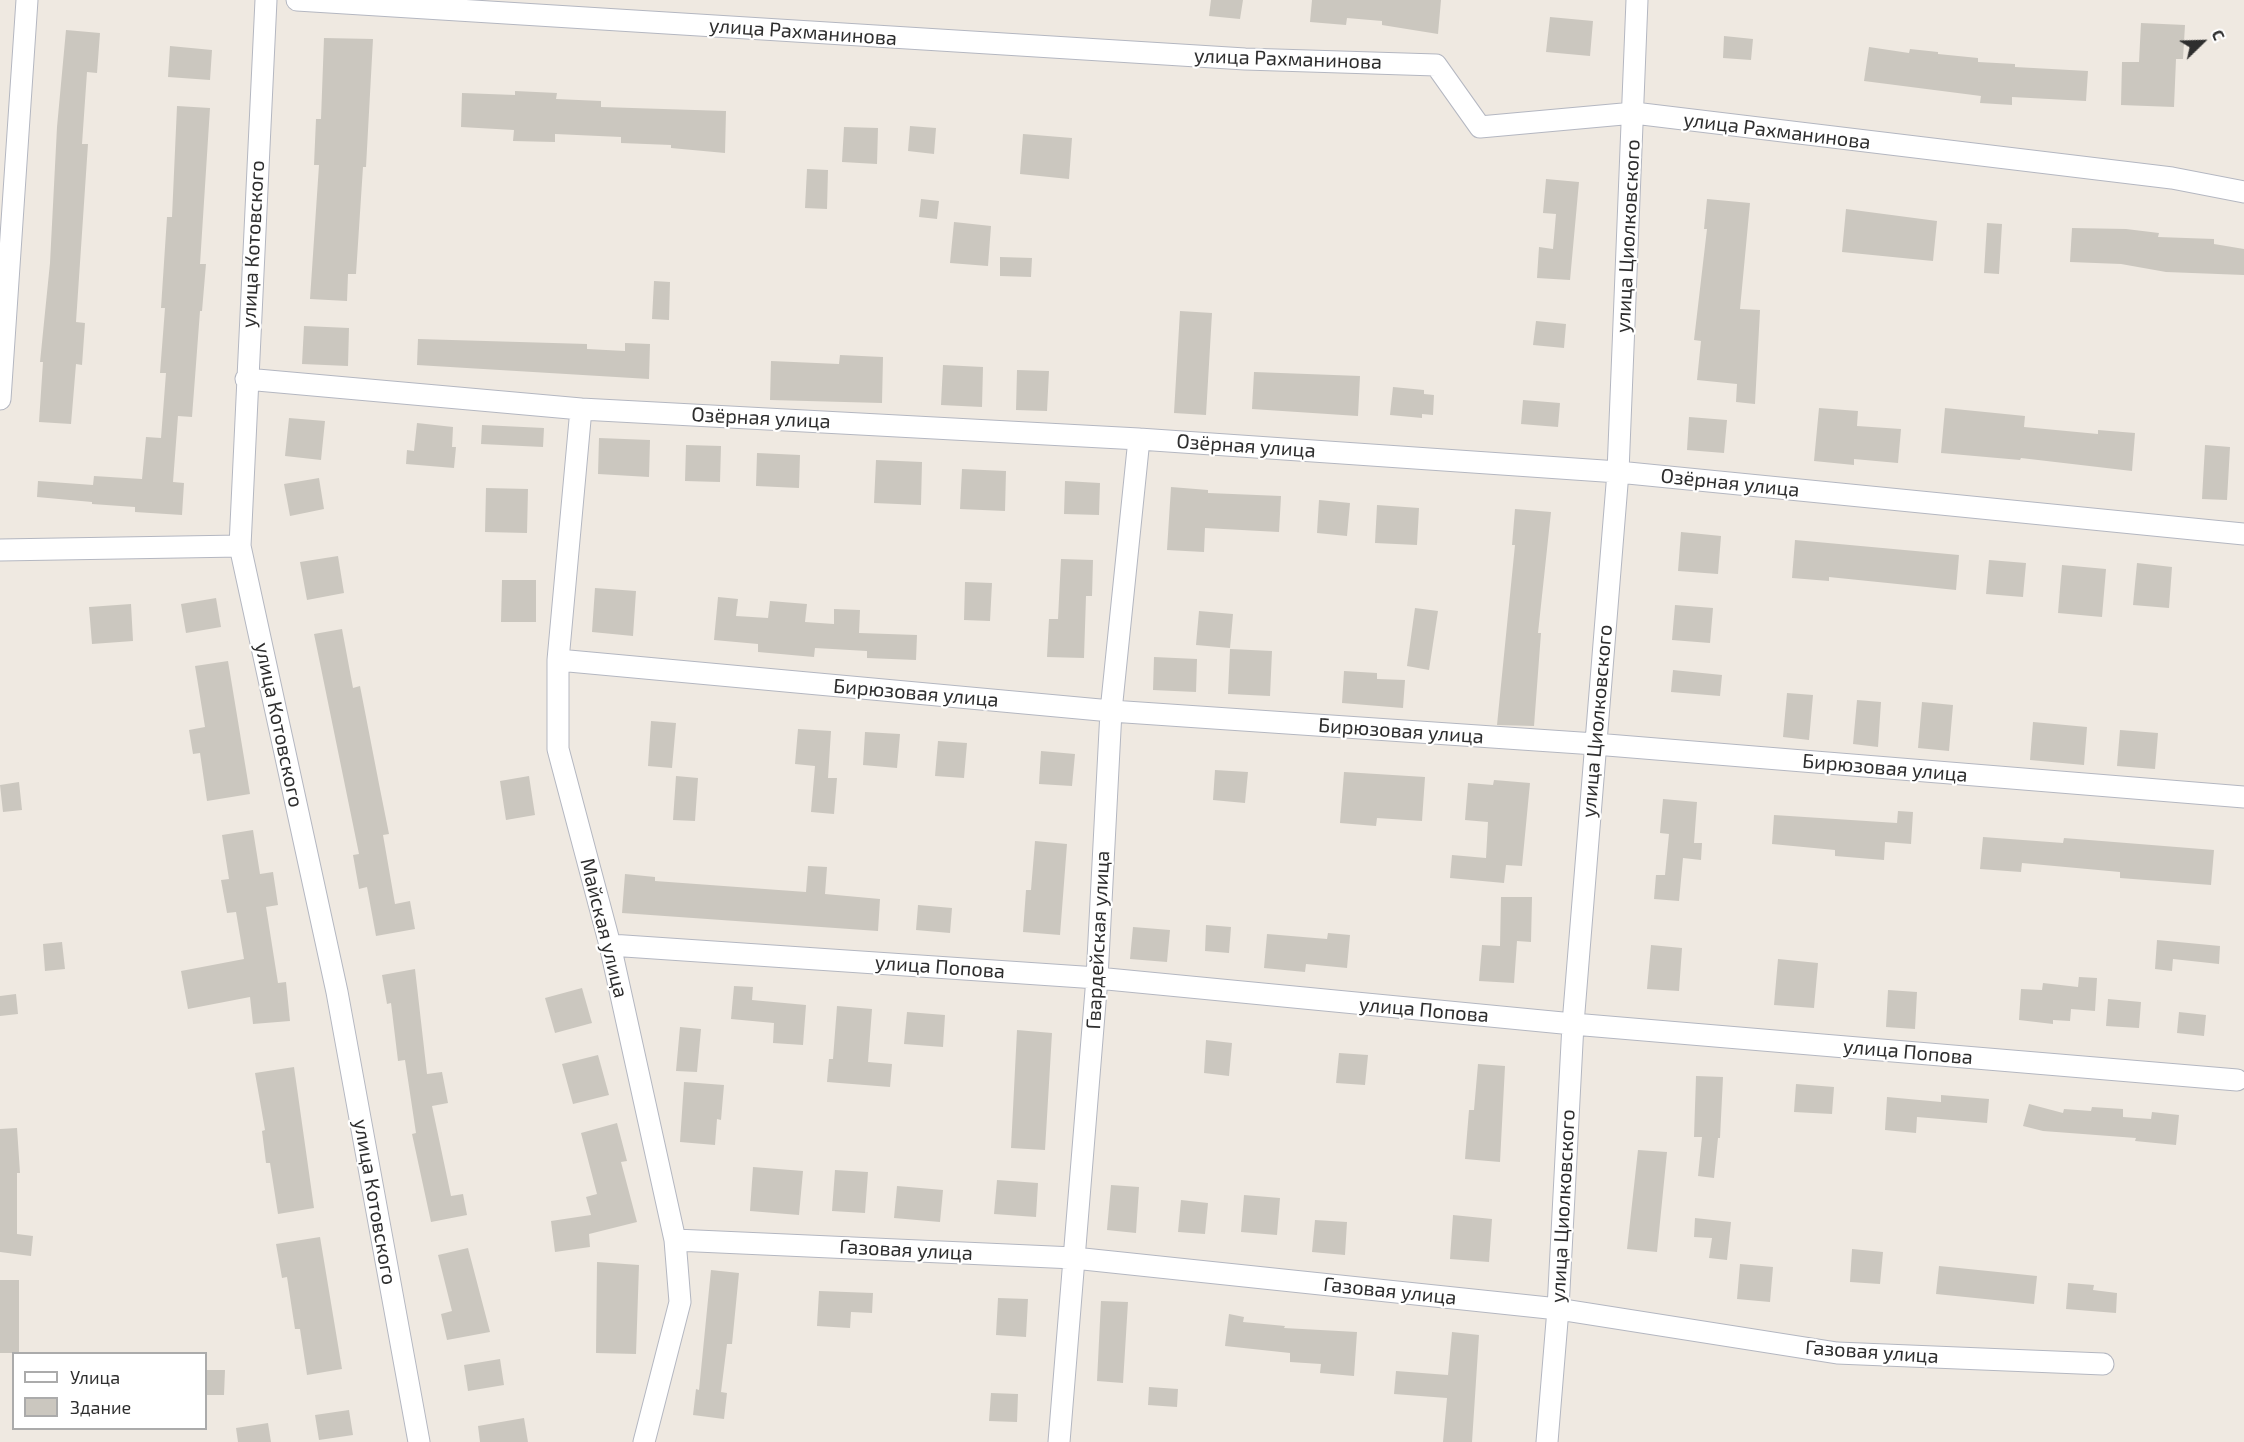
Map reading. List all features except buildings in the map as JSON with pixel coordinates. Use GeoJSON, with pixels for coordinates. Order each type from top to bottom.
{"type":"FeatureCollection","features":[{"type":"Feature","properties":{"kind":"street"},"geometry":{"type":"LineString","coordinates":[[0,399],[27,0]]}},
{"type":"Feature","properties":{"kind":"street","name":"улица Котовского"},"geometry":{"type":"LineString","coordinates":[[266,0],[246,379],[240,546],[337,992],[419,1442]]}},
{"type":"Feature","properties":{"kind":"street","name":"улица Рахманинова"},"geometry":{"type":"LineString","coordinates":[[297,0],[1245,59],[1436,64],[1480,127],[1634,113],[2172,178],[2244,192]]}},
{"type":"Feature","properties":{"kind":"street","name":"улица Циолковского"},"geometry":{"type":"LineString","coordinates":[[1547,1442],[1558,1309],[1573,1024],[1594,744],[1618,472],[1637,0]]}},
{"type":"Feature","properties":{"kind":"street","name":"Озёрная улица"},"geometry":{"type":"LineString","coordinates":[[246,379],[581,409],[1140,439],[1618,472],[2244,534]]}},
{"type":"Feature","properties":{"kind":"street","name":"Майская улица"},"geometry":{"type":"LineString","coordinates":[[581,409],[558,660],[558,749],[610,945],[675,1240],[680,1302],[644,1442]]}},
{"type":"Feature","properties":{"kind":"street","name":"Гвардейская улица"},"geometry":{"type":"LineString","coordinates":[[1059,1442],[1097,978],[1111,711],[1140,439]]}},
{"type":"Feature","properties":{"kind":"street"},"geometry":{"type":"LineString","coordinates":[[0,550],[240,546]]}},
{"type":"Feature","properties":{"kind":"street","name":"Бирюзовая улица"},"geometry":{"type":"LineString","coordinates":[[558,660],[1111,711],[1594,744],[2244,797]]}},
{"type":"Feature","properties":{"kind":"street","name":"улица Попова"},"geometry":{"type":"LineString","coordinates":[[610,945],[1097,978],[1573,1024],[2237,1080]]}},
{"type":"Feature","properties":{"kind":"street","name":"Газовая улица"},"geometry":{"type":"LineString","coordinates":[[675,1240],[1074,1258],[1558,1309],[1836,1353],[2103,1364]]}}]}
